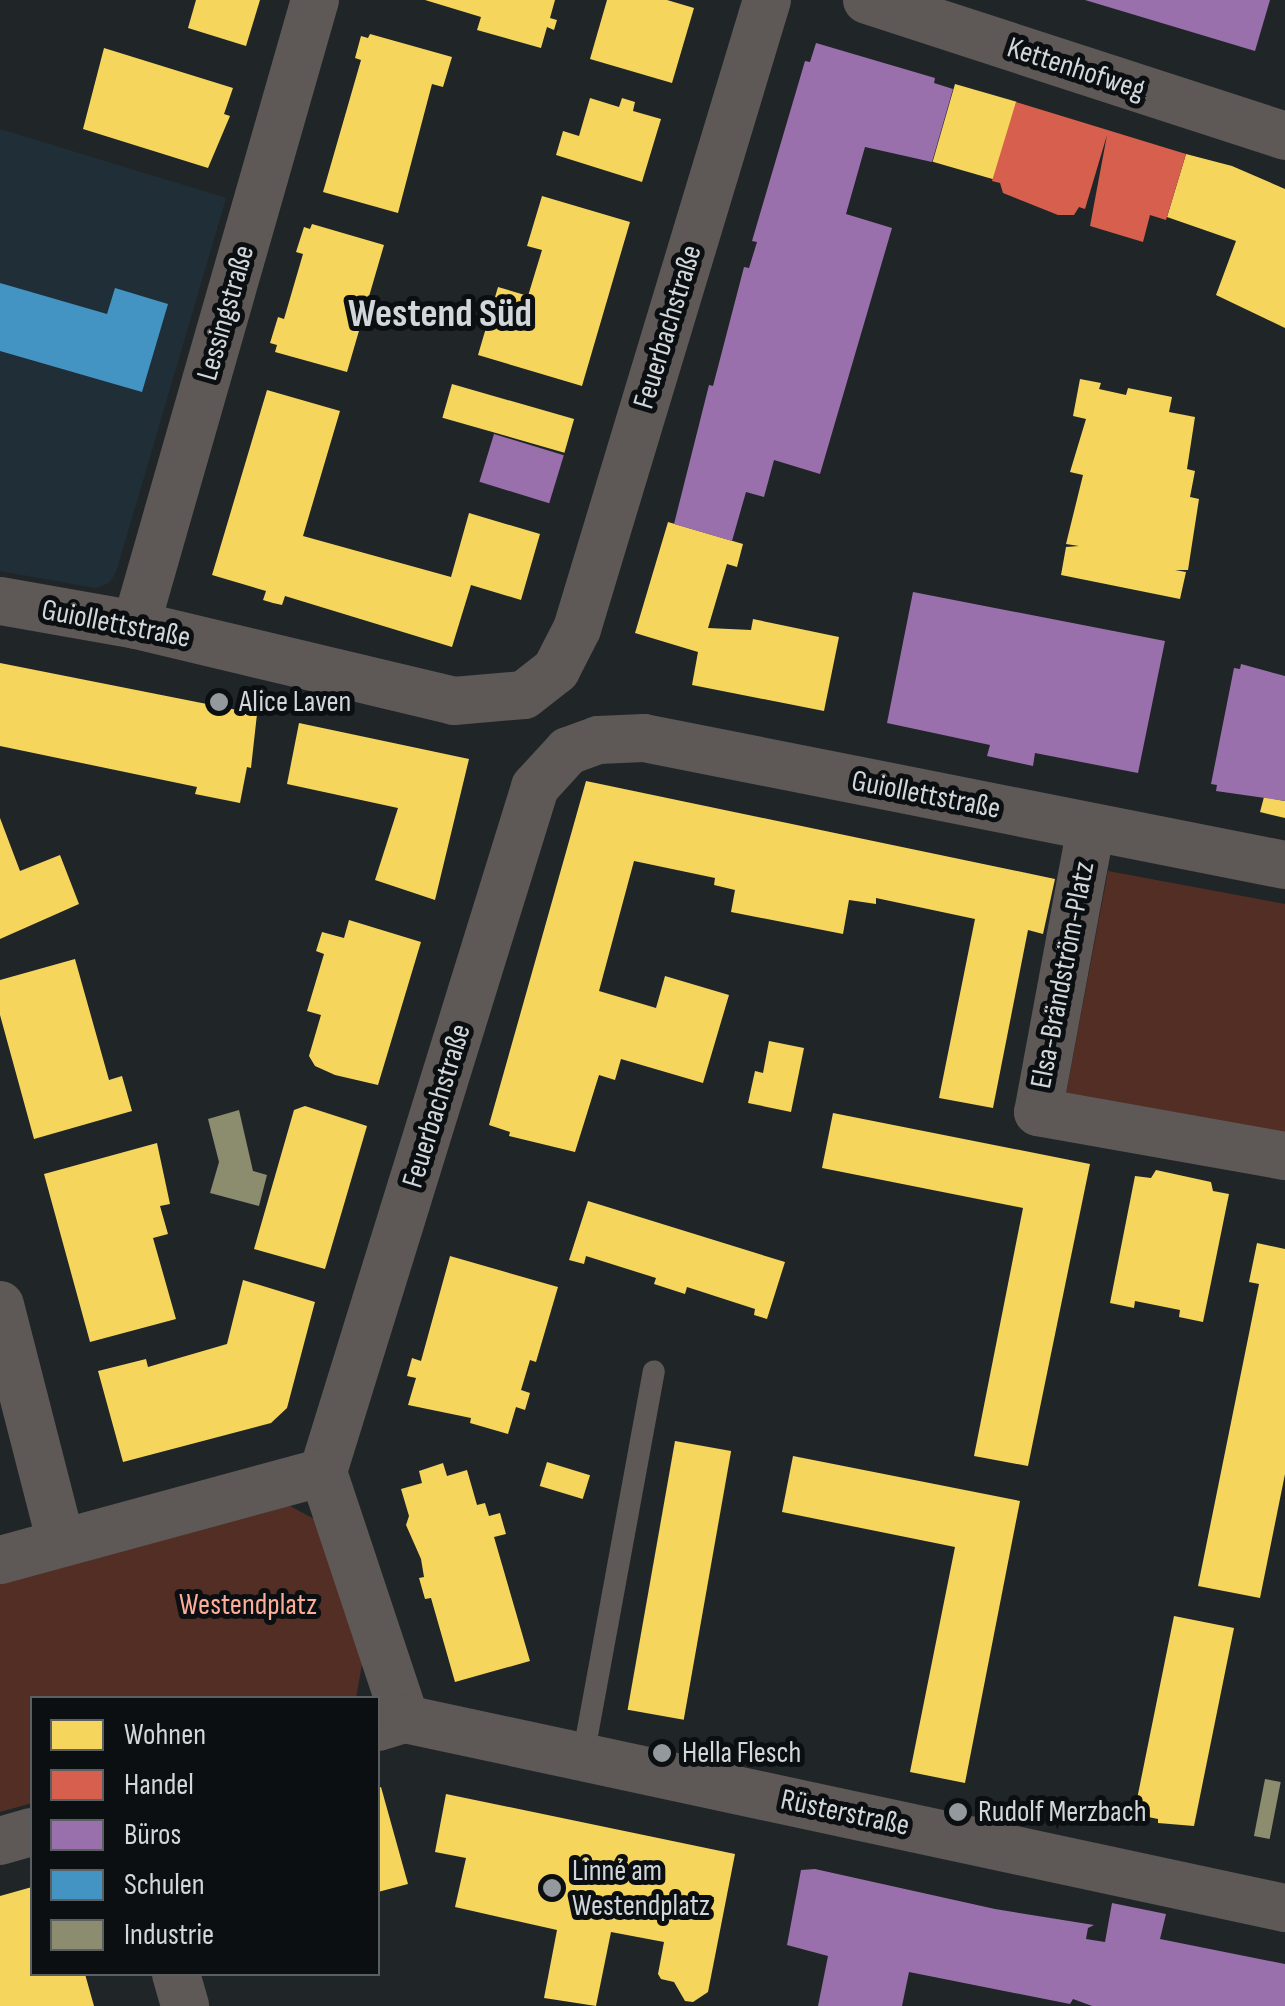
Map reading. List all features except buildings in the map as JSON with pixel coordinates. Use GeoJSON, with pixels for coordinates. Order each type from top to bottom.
{"type":"FeatureCollection","features":[{"type":"Feature","properties":{"kind":"street","name":"Lessingstraße"},"geometry":{"type":"LineString","coordinates":[[136,626],[315,0]]}},
{"type":"Feature","properties":{"kind":"street","name":"Feuerbachstraße"},"geometry":{"type":"LineString","coordinates":[[524,695],[556,670],[578,628],[767,0]]}},
{"type":"Feature","properties":{"kind":"street","name":"Kettenhofweg"},"geometry":{"type":"LineString","coordinates":[[867,0],[1285,136]]}},
{"type":"Feature","properties":{"kind":"street","name":"Guiollettstraße"},"geometry":{"type":"LineString","coordinates":[[0,601],[136,626],[454,702],[524,695]]}},
{"type":"Feature","properties":{"kind":"street","name":"Guiollettstraße"},"geometry":{"type":"LineString","coordinates":[[568,751],[598,740],[644,738],[1285,865]]}},
{"type":"Feature","properties":{"kind":"street","name":"Feuerbachstraße"},"geometry":{"type":"LineString","coordinates":[[324,1472],[536,787],[568,751]]}},
{"type":"Feature","properties":{"kind":"street","name":"Elsa-Brändström-Platz"},"geometry":{"type":"LineString","coordinates":[[1091,828],[1038,1112],[1285,1156]]}},
{"type":"Feature","properties":{"kind":"street"},"geometry":{"type":"LineString","coordinates":[[0,1305],[61,1542]]}},
{"type":"Feature","properties":{"kind":"street"},"geometry":{"type":"LineString","coordinates":[[0,1560],[324,1472],[391,1723]]}},
{"type":"Feature","properties":{"kind":"street","name":"Rüsterstraße"},"geometry":{"type":"LineString","coordinates":[[391,1723],[583,1757],[1285,1908]]}},
{"type":"Feature","properties":{"kind":"street"},"geometry":{"type":"LineString","coordinates":[[0,1841],[30,1833]]}},
{"type":"Feature","properties":{"kind":"street"},"geometry":{"type":"LineString","coordinates":[[177,1976],[186,2006]]}},
{"type":"Feature","properties":{"kind":"lane"},"geometry":{"type":"LineString","coordinates":[[583,1757],[654,1372]]}},
{"type":"Feature","properties":{"kind":"shaded area"},"geometry":{"type":"Polygon","coordinates":[[[0,129],[226,198],[116,572],[109,583],[96,588],[0,571],[0,129]]]}},
{"type":"Feature","properties":{"kind":"green space"},"geometry":{"type":"Polygon","coordinates":[[[1108,871],[1285,904],[1285,1138],[1065,1099],[1108,871]]]}},
{"type":"Feature","properties":{"kind":"green space","name":"Westendplatz"},"geometry":{"type":"Polygon","coordinates":[[[288,1505],[318,1521],[363,1659],[356,1696],[30,1696],[30,1804],[0,1812],[0,1576],[288,1505]]]}},
{"type":"Feature","properties":{"kind":"place","name":"Alice Laven"},"geometry":{"type":"Point","coordinates":[219,702]}},
{"type":"Feature","properties":{"kind":"place","name":"Hella Flesch"},"geometry":{"type":"Point","coordinates":[662,1753]}},
{"type":"Feature","properties":{"kind":"place","name":"Rudolf Merzbach"},"geometry":{"type":"Point","coordinates":[958,1812]}},
{"type":"Feature","properties":{"kind":"place","name":"Linné am Westendplatz"},"geometry":{"type":"Point","coordinates":[552,1888]}},
{"type":"Feature","properties":{"kind":"district","name":"Westend Süd"},"geometry":{"type":"Point","coordinates":[440,314]}}]}
